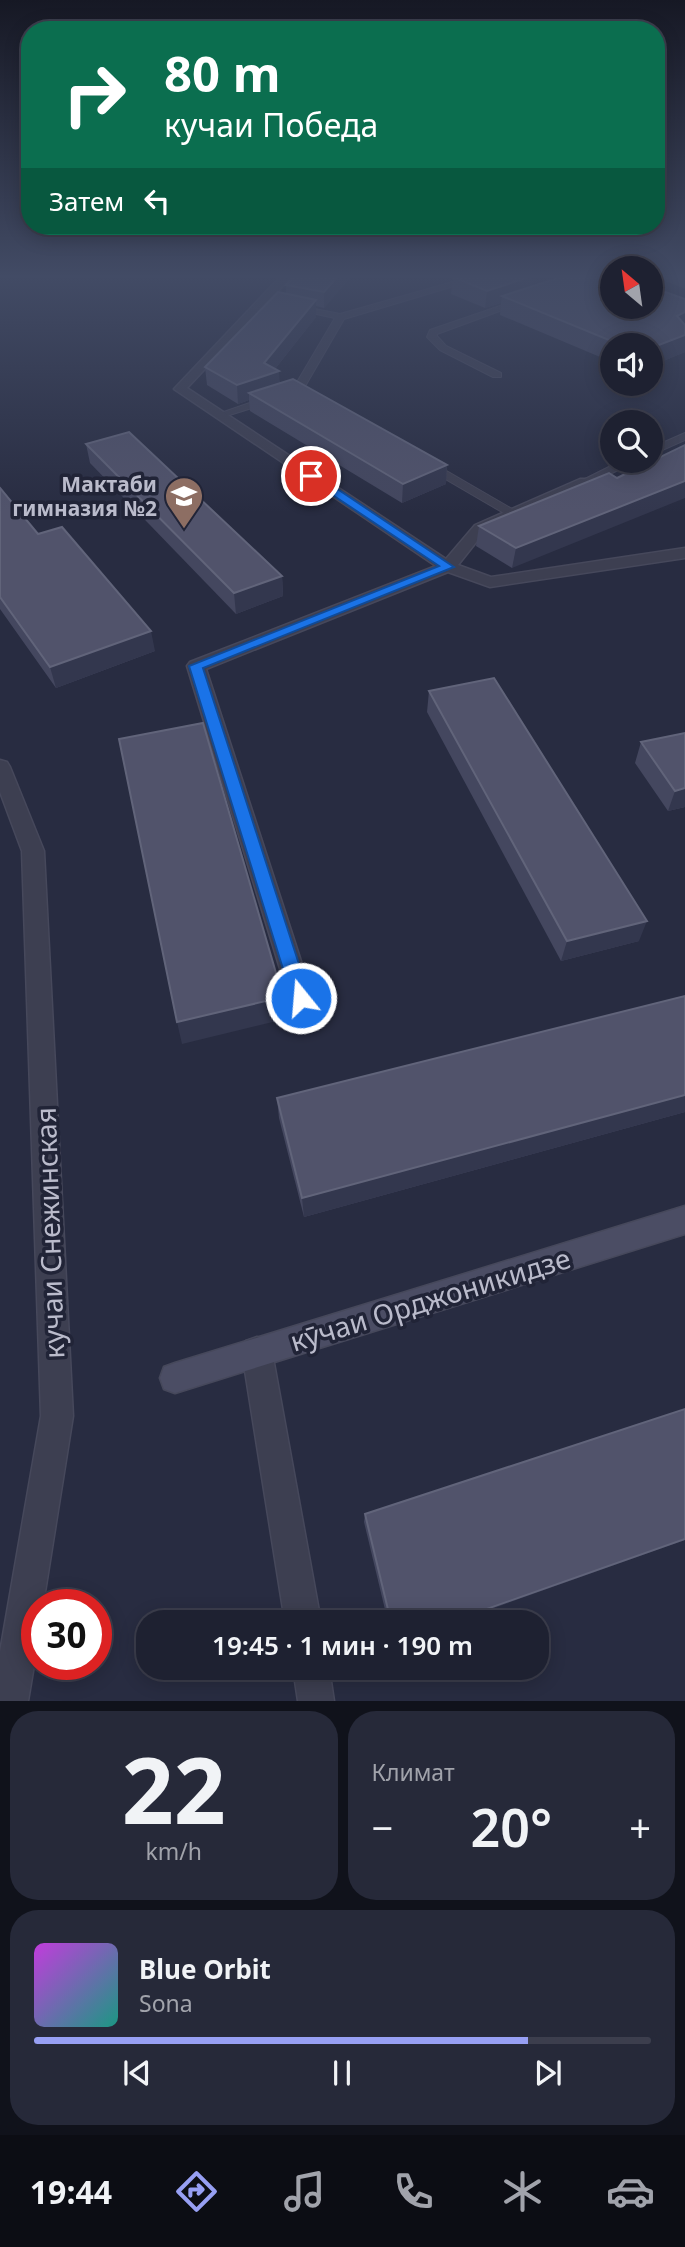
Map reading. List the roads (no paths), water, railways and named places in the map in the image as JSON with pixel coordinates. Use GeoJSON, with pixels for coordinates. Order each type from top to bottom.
{"type":"FeatureCollection","features":[{"type":"Feature","properties":{"kind":"street"},"geometry":{"type":"LineString","coordinates":[[214,353],[180,389],[448,567],[490,582],[685,553]]}},
{"type":"Feature","properties":{"kind":"street"},"geometry":{"type":"LineString","coordinates":[[301,998],[196,666],[448,567],[480,528],[585,482]]}},
{"type":"Feature","properties":{"kind":"street","name":"кучаи Снежинская"},"geometry":{"type":"LineString","coordinates":[[0,767],[33,851],[57,1416],[10,1701]]}},
{"type":"Feature","properties":{"kind":"street","name":"кӯчаи Орджоникидзе"},"geometry":{"type":"LineString","coordinates":[[175,1378],[685,1220]]}},
{"type":"Feature","properties":{"kind":"street"},"geometry":{"type":"LineString","coordinates":[[257,1352],[301,1610]]}},
{"type":"Feature","properties":{"kind":"street"},"geometry":{"type":"LineString","coordinates":[[313,1680],[316,1701]]}},
{"type":"Feature","properties":{"kind":"lane"},"geometry":{"type":"LineString","coordinates":[[220,415],[298,389],[319,353]]}},
{"type":"Feature","properties":{"kind":"lane"},"geometry":{"type":"LineString","coordinates":[[454,353],[496,375]]}},
{"type":"Feature","properties":{"kind":"lane"},"geometry":{"type":"LineString","coordinates":[[298,389],[322,403]]}},
{"type":"Feature","properties":{"kind":"lane"},"geometry":{"type":"LineString","coordinates":[[663,446],[685,436]]}},
{"type":"Feature","properties":{"kind":"lane"},"geometry":{"type":"LineString","coordinates":[[418,458],[513,513]]}},
{"type":"Feature","properties":{"kind":"lane"},"geometry":{"type":"LineString","coordinates":[[585,482],[605,473]]}},
{"type":"Feature","properties":{"kind":"place","name":"Мактаби гимназия №2"},"geometry":{"type":"Point","coordinates":[184,530]}}]}
